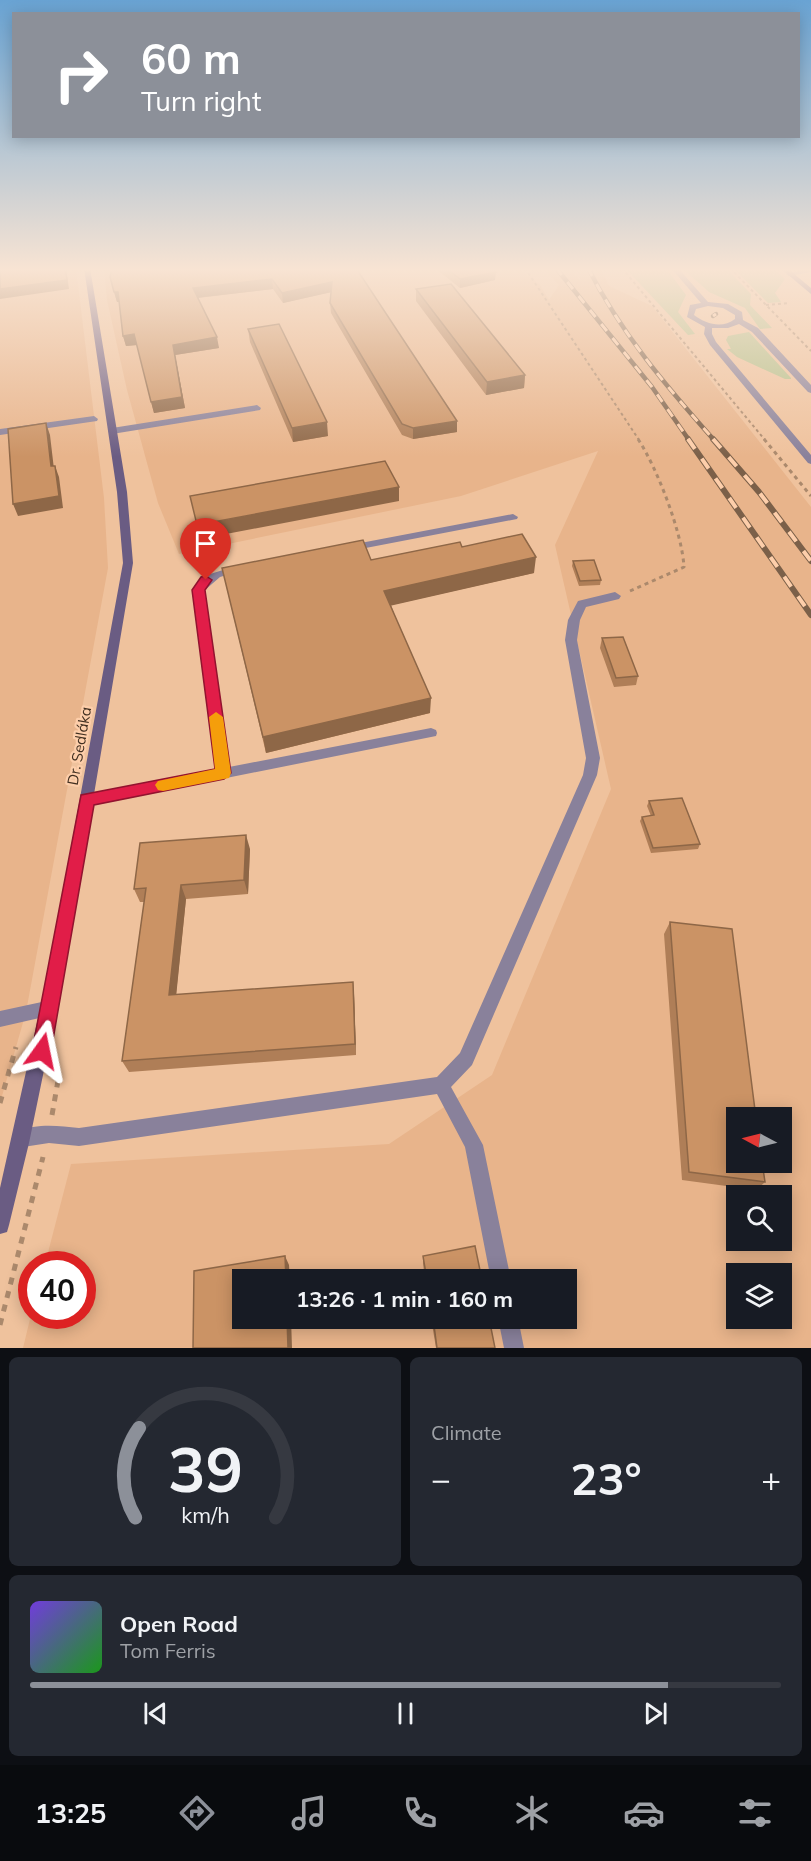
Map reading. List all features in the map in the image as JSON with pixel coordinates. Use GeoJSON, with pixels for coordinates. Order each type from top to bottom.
{"type":"FeatureCollection","features":[{"type":"Feature","properties":{"kind":"street","name":"Dr. Sedláka"},"geometry":{"type":"LineString","coordinates":[[0,1225],[23,1138],[51,1008],[128,563],[122,492],[97,331]]}},
{"type":"Feature","properties":{"kind":"street"},"geometry":{"type":"LineString","coordinates":[[708,331],[712,343],[811,461]]}},
{"type":"Feature","properties":{"kind":"street"},"geometry":{"type":"LineString","coordinates":[[756,331],[811,390]]}},
{"type":"Feature","properties":{"kind":"street"},"geometry":{"type":"LineString","coordinates":[[112,431],[257,408]]}},
{"type":"Feature","properties":{"kind":"street"},"geometry":{"type":"LineString","coordinates":[[0,432],[94,419]]}},
{"type":"Feature","properties":{"kind":"street"},"geometry":{"type":"LineString","coordinates":[[338,550],[513,517]]}},
{"type":"Feature","properties":{"kind":"street"},"geometry":{"type":"LineString","coordinates":[[224,773],[199,590],[206,580],[221,572],[256,565]]}},
{"type":"Feature","properties":{"kind":"street"},"geometry":{"type":"LineString","coordinates":[[23,1138],[49,1134],[79,1137],[441,1085],[466,1059],[590,775],[593,758],[571,640],[574,620],[582,604],[615,596]]}},
{"type":"Feature","properties":{"kind":"street"},"geometry":{"type":"LineString","coordinates":[[87,800],[432,733]]}},
{"type":"Feature","properties":{"kind":"street"},"geometry":{"type":"LineString","coordinates":[[0,1019],[51,1008]]}},
{"type":"Feature","properties":{"kind":"street"},"geometry":{"type":"LineString","coordinates":[[441,1085],[474,1145],[499,1269]]}},
{"type":"Feature","properties":{"kind":"street"},"geometry":{"type":"LineString","coordinates":[[510,1329],[514,1348]]}},
{"type":"Feature","properties":{"kind":"path"},"geometry":{"type":"LineString","coordinates":[[568,331],[649,456],[683,549],[684,567],[651,583],[615,596]]}},
{"type":"Feature","properties":{"kind":"path"},"geometry":{"type":"LineString","coordinates":[[674,331],[811,496]]}},
{"type":"Feature","properties":{"kind":"path"},"geometry":{"type":"LineString","coordinates":[[791,331],[811,351]]}},
{"type":"Feature","properties":{"kind":"path"},"geometry":{"type":"LineString","coordinates":[[0,1103],[26,1012]]}},
{"type":"Feature","properties":{"kind":"shaded area"},"geometry":{"type":"Polygon","coordinates":[[[0,331],[84,331],[104,498],[108,568],[26,1012],[0,1103],[0,331]]]}},
{"type":"Feature","properties":{"kind":"shaded area"},"geometry":{"type":"Polygon","coordinates":[[[114,331],[672,331],[811,507],[811,1348],[23,1348],[28,1329],[96,1329],[96,1251],[48,1251],[71,1164],[389,1144],[492,1075],[611,789],[555,545],[598,451],[461,496],[179,554],[158,503],[127,390],[114,331]]]}},
{"type":"Feature","properties":{"kind":"green space"},"geometry":{"type":"Polygon","coordinates":[[[684,331],[693,331],[695,334],[688,335],[684,331]]]}},
{"type":"Feature","properties":{"kind":"green space"},"geometry":{"type":"Polygon","coordinates":[[[749,332],[791,379],[785,379],[737,357],[727,349],[731,349],[726,340],[728,336],[749,332]]]}},
{"type":"Feature","properties":{"kind":"building"},"geometry":{"type":"Polygon","coordinates":[[[122,331],[214,331],[217,337],[173,345],[182,397],[151,402],[134,334],[123,336],[122,331]]]}},
{"type":"Feature","properties":{"kind":"building"},"geometry":{"type":"Polygon","coordinates":[[[249,331],[282,331],[327,422],[292,428],[249,331]]]}},
{"type":"Feature","properties":{"kind":"building"},"geometry":{"type":"Polygon","coordinates":[[[347,331],[398,331],[457,421],[413,428],[402,424],[347,331]]]}},
{"type":"Feature","properties":{"kind":"building"},"geometry":{"type":"Polygon","coordinates":[[[448,331],[489,331],[525,375],[487,382],[448,331]]]}},
{"type":"Feature","properties":{"kind":"building"},"geometry":{"type":"Polygon","coordinates":[[[46,423],[51,466],[55,466],[59,496],[13,504],[8,429],[46,423]]]}},
{"type":"Feature","properties":{"kind":"building"},"geometry":{"type":"Polygon","coordinates":[[[385,461],[399,487],[197,525],[190,496],[385,461]]]}},
{"type":"Feature","properties":{"kind":"building"},"geometry":{"type":"Polygon","coordinates":[[[522,534],[536,557],[384,591],[431,698],[263,737],[222,568],[363,540],[371,560],[460,542],[462,547],[522,534]]]}},
{"type":"Feature","properties":{"kind":"building"},"geometry":{"type":"Polygon","coordinates":[[[594,560],[601,580],[580,581],[573,561],[594,560]]]}},
{"type":"Feature","properties":{"kind":"building"},"geometry":{"type":"Polygon","coordinates":[[[623,637],[638,676],[616,678],[602,638],[623,637]]]}},
{"type":"Feature","properties":{"kind":"building"},"geometry":{"type":"Polygon","coordinates":[[[682,798],[700,844],[653,848],[642,817],[654,815],[649,801],[682,798]]]}},
{"type":"Feature","properties":{"kind":"building"},"geometry":{"type":"Polygon","coordinates":[[[246,835],[244,880],[181,885],[169,995],[353,982],[355,1044],[122,1061],[146,888],[134,889],[140,843],[246,835]]]}},
{"type":"Feature","properties":{"kind":"building"},"geometry":{"type":"Polygon","coordinates":[[[670,922],[732,929],[755,1107],[726,1107],[726,1173],[764,1173],[765,1182],[689,1172],[670,922]]]}},
{"type":"Feature","properties":{"kind":"building"},"geometry":{"type":"Polygon","coordinates":[[[475,1246],[480,1269],[425,1269],[423,1256],[475,1246]]]}},
{"type":"Feature","properties":{"kind":"building"},"geometry":{"type":"Polygon","coordinates":[[[285,1256],[286,1269],[232,1269],[232,1329],[287,1329],[288,1348],[193,1348],[194,1271],[285,1256]]]}},
{"type":"Feature","properties":{"kind":"building"},"geometry":{"type":"Polygon","coordinates":[[[434,1329],[491,1329],[495,1348],[437,1348],[434,1329]]]}},
{"type":"Feature","properties":{"kind":"railway"},"geometry":{"type":"LineString","coordinates":[[607,331],[652,387],[689,440]]}},
{"type":"Feature","properties":{"kind":"railway"},"geometry":{"type":"LineString","coordinates":[[626,331],[662,379],[714,440]]}},
{"type":"Feature","properties":{"kind":"railway"},"geometry":{"type":"LineString","coordinates":[[688,439],[811,615]]}},
{"type":"Feature","properties":{"kind":"railway"},"geometry":{"type":"LineString","coordinates":[[713,439],[759,492],[811,561]]}},
{"type":"Feature","properties":{"kind":"slow traffic"},"geometry":{"type":"LineString","coordinates":[[163,785],[224,773],[216,717]]}},
{"type":"Feature","properties":{"kind":"route"},"geometry":{"type":"LineString","coordinates":[[42,1051],[87,800],[224,773],[199,590],[206,580]]}}]}
